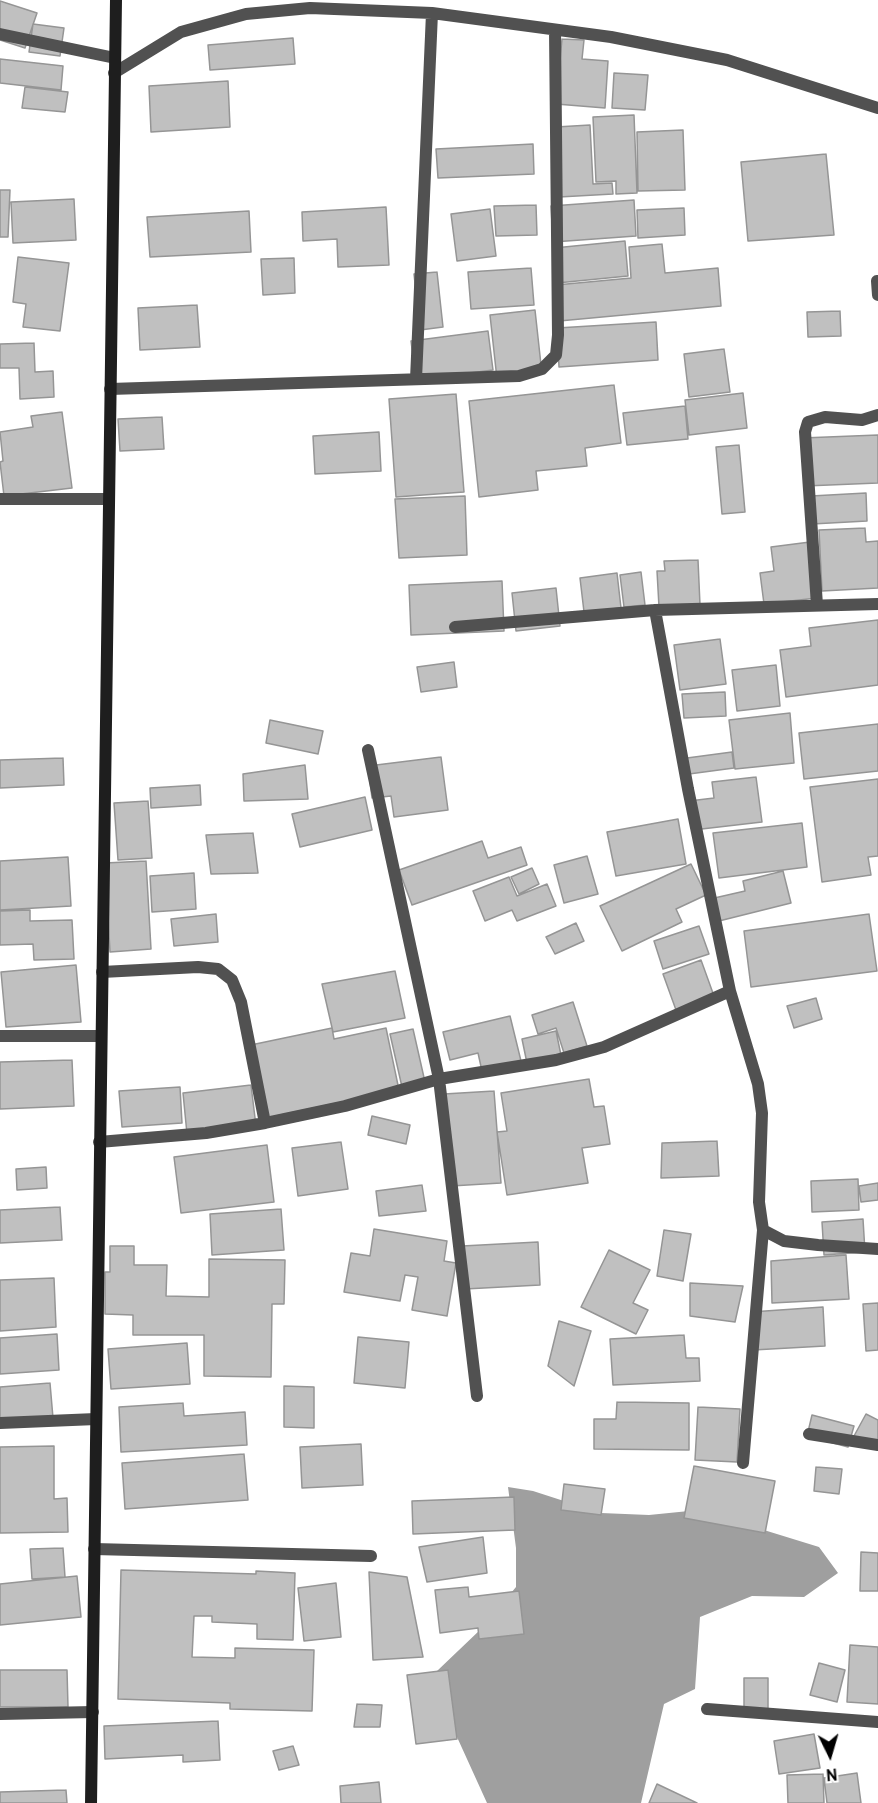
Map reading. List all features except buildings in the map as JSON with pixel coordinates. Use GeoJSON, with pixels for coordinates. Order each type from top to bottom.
{"type":"FeatureCollection","features":[{"type":"Feature","properties":{"kind":"street"},"geometry":{"type":"LineString","coordinates":[[91,1803],[116,0]]}},
{"type":"Feature","properties":{"kind":"street"},"geometry":{"type":"LineString","coordinates":[[114,73],[181,32],[246,14],[310,8],[432,13],[611,37],[727,60],[878,108]]}},
{"type":"Feature","properties":{"kind":"street"},"geometry":{"type":"LineString","coordinates":[[416,379],[432,13]]}},
{"type":"Feature","properties":{"kind":"street"},"geometry":{"type":"LineString","coordinates":[[110,389],[519,376],[542,369],[556,355],[558,335],[555,30]]}},
{"type":"Feature","properties":{"kind":"street"},"geometry":{"type":"LineString","coordinates":[[0,34],[115,58]]}},
{"type":"Feature","properties":{"kind":"street"},"geometry":{"type":"LineString","coordinates":[[877,281],[878,295]]}},
{"type":"Feature","properties":{"kind":"street"},"geometry":{"type":"LineString","coordinates":[[817,605],[805,432],[808,422],[825,417],[862,420],[878,415]]}},
{"type":"Feature","properties":{"kind":"street"},"geometry":{"type":"LineString","coordinates":[[0,499],[109,499]]}},
{"type":"Feature","properties":{"kind":"street"},"geometry":{"type":"LineString","coordinates":[[455,627],[655,610],[878,604]]}},
{"type":"Feature","properties":{"kind":"street"},"geometry":{"type":"LineString","coordinates":[[655,610],[688,789],[730,991],[759,1084],[762,1113],[759,1202],[763,1230],[743,1463]]}},
{"type":"Feature","properties":{"kind":"street"},"geometry":{"type":"LineString","coordinates":[[368,750],[439,1079],[477,1395]]}},
{"type":"Feature","properties":{"kind":"street"},"geometry":{"type":"LineString","coordinates":[[102,972],[198,967],[218,969],[232,980],[241,1002],[265,1124]]}},
{"type":"Feature","properties":{"kind":"street"},"geometry":{"type":"LineString","coordinates":[[99,1142],[206,1133],[265,1124],[345,1106],[439,1079],[556,1060],[604,1047],[730,991]]}},
{"type":"Feature","properties":{"kind":"street"},"geometry":{"type":"LineString","coordinates":[[0,1036],[101,1036]]}},
{"type":"Feature","properties":{"kind":"street"},"geometry":{"type":"LineString","coordinates":[[763,1230],[784,1241],[878,1249]]}},
{"type":"Feature","properties":{"kind":"street"},"geometry":{"type":"LineString","coordinates":[[0,1423],[96,1419]]}},
{"type":"Feature","properties":{"kind":"street"},"geometry":{"type":"LineString","coordinates":[[809,1434],[878,1444]]}},
{"type":"Feature","properties":{"kind":"street"},"geometry":{"type":"LineString","coordinates":[[94,1549],[371,1556]]}},
{"type":"Feature","properties":{"kind":"street"},"geometry":{"type":"LineString","coordinates":[[707,1709],[878,1722]]}},
{"type":"Feature","properties":{"kind":"street"},"geometry":{"type":"LineString","coordinates":[[0,1714],[93,1712]]}},
{"type":"Feature","properties":{"kind":"shaded area"},"geometry":{"type":"Polygon","coordinates":[[[508,1487],[533,1491],[601,1513],[649,1515],[699,1510],[819,1547],[838,1573],[804,1597],[752,1596],[700,1617],[695,1689],[664,1704],[641,1803],[487,1803],[447,1715],[437,1671],[481,1629],[516,1587],[516,1548],[508,1487]]]}}]}
